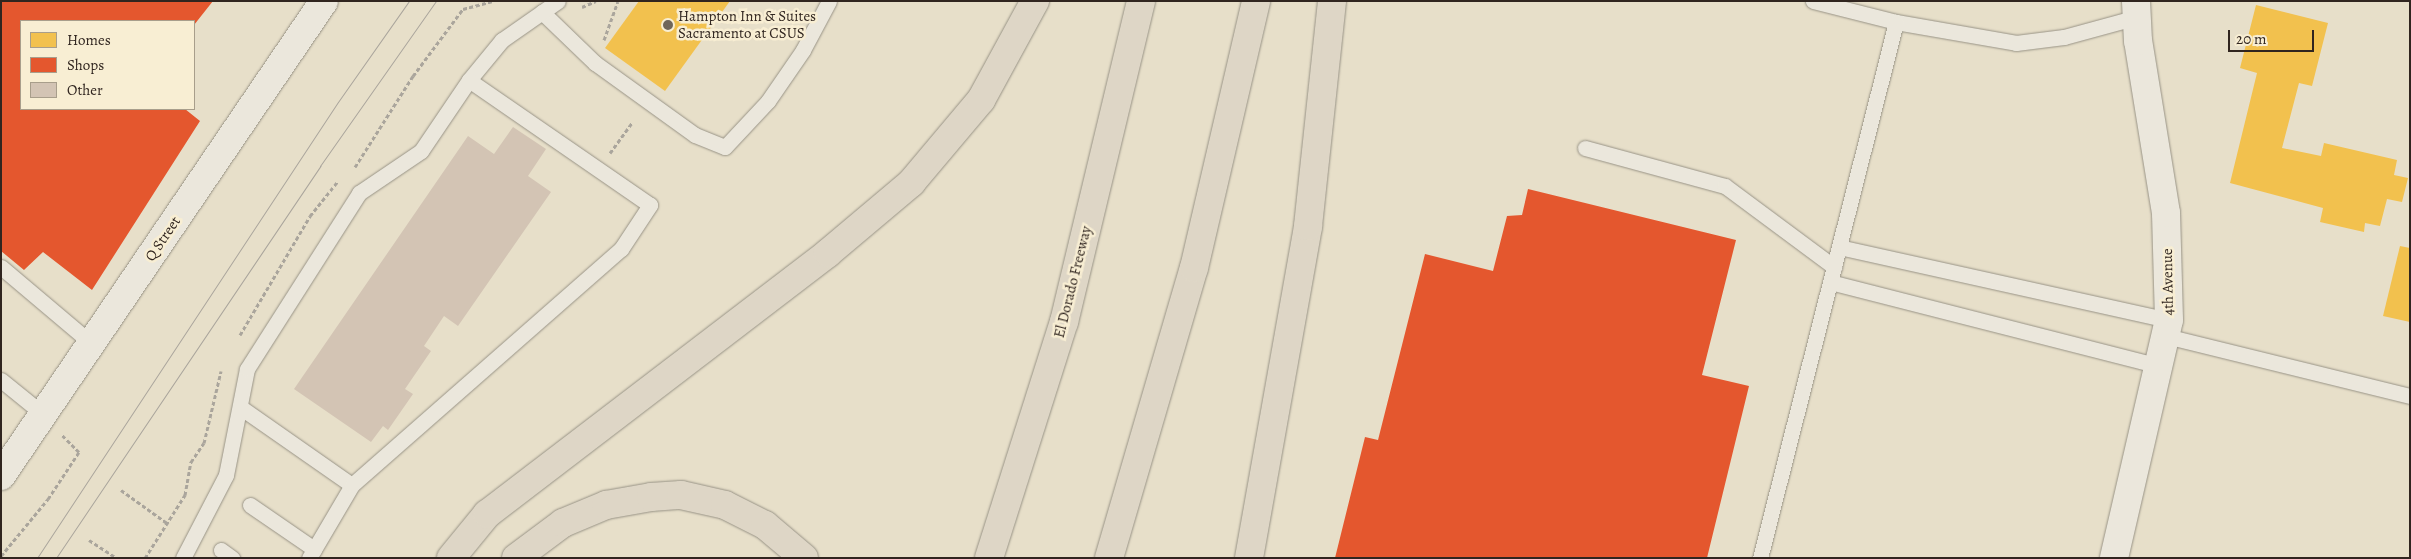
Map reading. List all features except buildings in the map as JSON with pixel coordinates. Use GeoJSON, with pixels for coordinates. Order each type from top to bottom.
{"type":"FeatureCollection","features":[{"type":"Feature","properties":{"kind":"highway"},"geometry":{"type":"LineString","coordinates":[[451,558],[487,514],[821,259],[910,183],[981,100],[1035,1]]}},
{"type":"Feature","properties":{"kind":"highway","name":"El Dorado Freeway"},"geometry":{"type":"LineString","coordinates":[[989,558],[1064,322],[1141,1]]}},
{"type":"Feature","properties":{"kind":"highway"},"geometry":{"type":"LineString","coordinates":[[1109,558],[1194,268],[1256,1]]}},
{"type":"Feature","properties":{"kind":"highway"},"geometry":{"type":"LineString","coordinates":[[1249,558],[1308,226],[1332,1]]}},
{"type":"Feature","properties":{"kind":"highway"},"geometry":{"type":"LineString","coordinates":[[516,558],[563,523],[606,506],[651,497],[681,495],[697,496],[734,509],[765,525],[804,558]]}},
{"type":"Feature","properties":{"kind":"street","name":"Q Street"},"geometry":{"type":"LineString","coordinates":[[1,476],[44,416],[324,1]]}},
{"type":"Feature","properties":{"kind":"street","name":"4th Avenue"},"geometry":{"type":"LineString","coordinates":[[2114,558],[2168,328],[2166,213],[2136,9]]}},
{"type":"Feature","properties":{"kind":"lane"},"geometry":{"type":"LineString","coordinates":[[183,558],[226,475],[247,369],[359,193],[421,151],[469,80],[502,40],[558,1]]}},
{"type":"Feature","properties":{"kind":"lane"},"geometry":{"type":"LineString","coordinates":[[542,12],[595,63],[695,135],[725,147],[768,101],[803,50],[829,1]]}},
{"type":"Feature","properties":{"kind":"lane"},"geometry":{"type":"LineString","coordinates":[[1813,1],[1896,22],[2016,43],[2064,38],[2136,9]]}},
{"type":"Feature","properties":{"kind":"lane"},"geometry":{"type":"LineString","coordinates":[[1760,558],[1896,22]]}},
{"type":"Feature","properties":{"kind":"lane"},"geometry":{"type":"LineString","coordinates":[[250,505],[312,553],[352,485],[621,249],[650,205],[469,80]]}},
{"type":"Feature","properties":{"kind":"lane"},"geometry":{"type":"LineString","coordinates":[[1585,148],[1725,186],[1832,275],[2159,366]]}},
{"type":"Feature","properties":{"kind":"lane"},"geometry":{"type":"LineString","coordinates":[[1839,247],[2168,328],[2410,396]]}},
{"type":"Feature","properties":{"kind":"lane"},"geometry":{"type":"LineString","coordinates":[[1,267],[92,344]]}},
{"type":"Feature","properties":{"kind":"lane"},"geometry":{"type":"LineString","coordinates":[[1,380],[44,416]]}},
{"type":"Feature","properties":{"kind":"lane"},"geometry":{"type":"LineString","coordinates":[[240,406],[352,485]]}},
{"type":"Feature","properties":{"kind":"path"},"geometry":{"type":"LineString","coordinates":[[582,7],[596,1]]}},
{"type":"Feature","properties":{"kind":"path"},"geometry":{"type":"LineString","coordinates":[[607,158],[632,123]]}},
{"type":"Feature","properties":{"kind":"path"},"geometry":{"type":"LineString","coordinates":[[1,556],[48,499],[74,460],[79,452],[74,446]]}},
{"type":"Feature","properties":{"kind":"path"},"geometry":{"type":"LineString","coordinates":[[121,490],[167,522]]}},
{"type":"Feature","properties":{"kind":"path"},"geometry":{"type":"LineString","coordinates":[[89,540],[117,558]]}},
{"type":"Feature","properties":{"kind":"tram line"},"geometry":{"type":"LineString","coordinates":[[37,558],[338,102],[409,1]]}},
{"type":"Feature","properties":{"kind":"tram line"},"geometry":{"type":"LineString","coordinates":[[56,558],[320,166],[436,1]]}},
{"type":"Feature","properties":{"kind":"place","name":"Hampton Inn & Suites Sacramento at CSUS"},"geometry":{"type":"Point","coordinates":[668,25]}}]}
